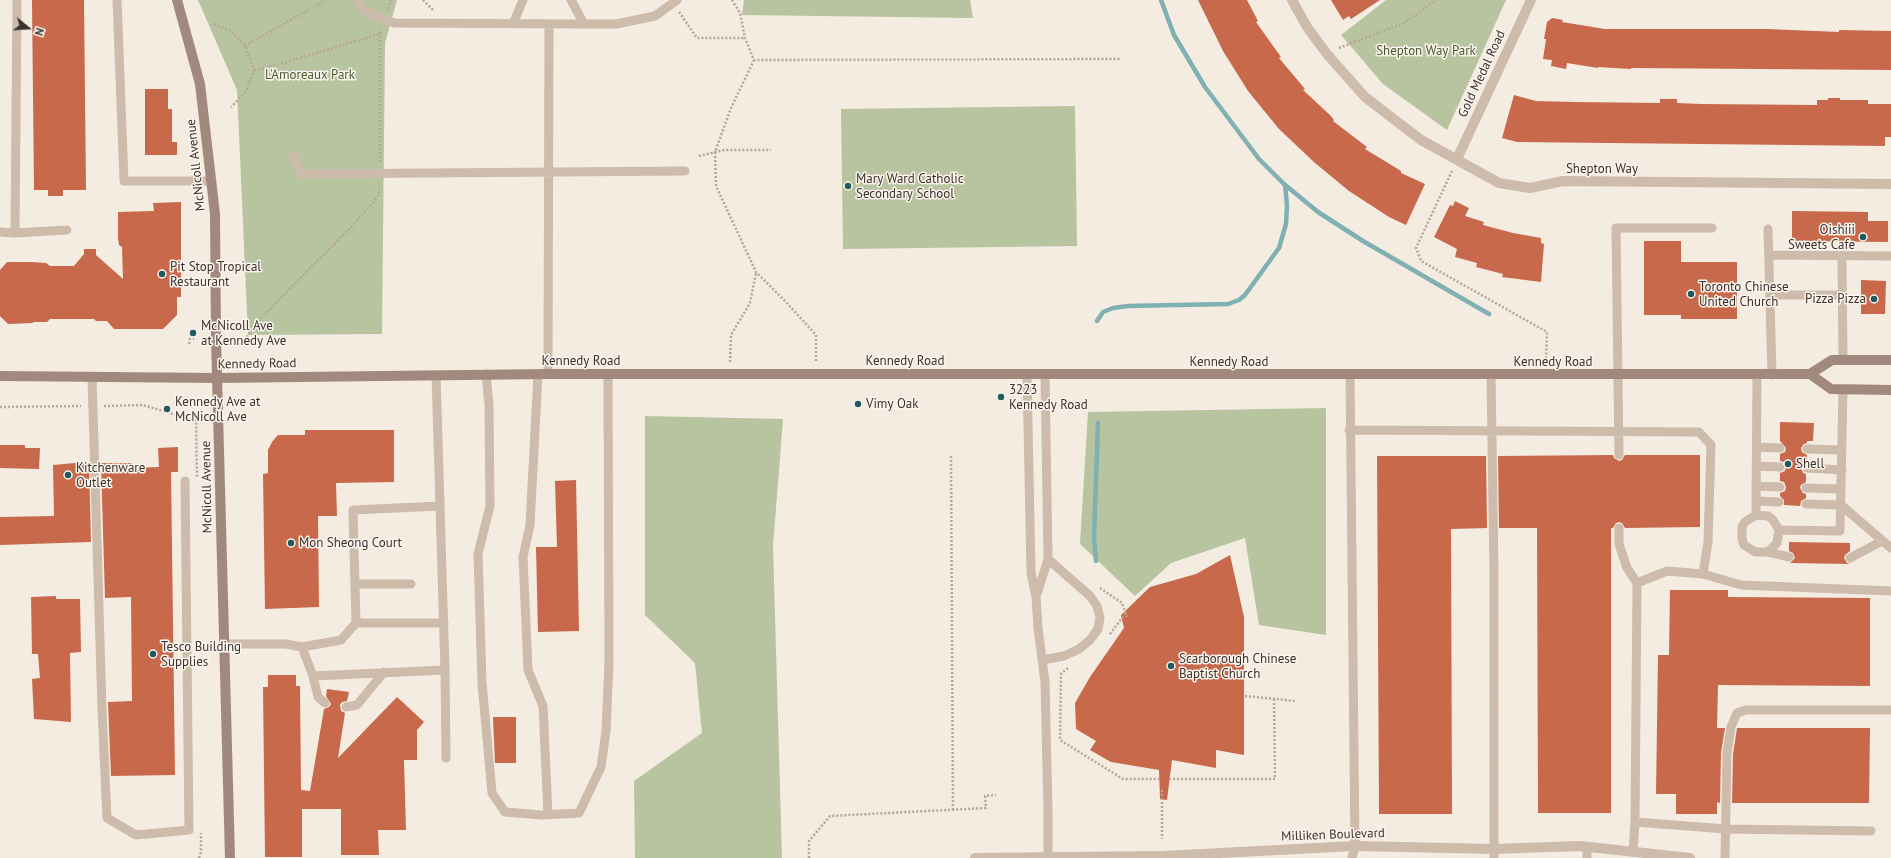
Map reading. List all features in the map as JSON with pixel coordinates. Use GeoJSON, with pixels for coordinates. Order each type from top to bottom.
{"type":"FeatureCollection","features":[{"type":"Feature","properties":{"kind":"main road","name":"McNicoll Avenue"},"geometry":{"type":"LineString","coordinates":[[177,0],[200,84],[215,214],[217,378],[230,858]]}},
{"type":"Feature","properties":{"kind":"main road"},"geometry":{"type":"LineString","coordinates":[[1891,360],[1832,360],[1810,374],[1831,389],[1891,390]]}},
{"type":"Feature","properties":{"kind":"main road","name":"Kennedy Road"},"geometry":{"type":"LineString","coordinates":[[0,376],[217,378],[486,374],[1810,374]]}},
{"type":"Feature","properties":{"kind":"street","name":"Shepton Way"},"geometry":{"type":"LineString","coordinates":[[1292,0],[1307,27],[1327,54],[1365,97],[1421,140],[1499,183],[1530,188],[1563,181],[1891,184]]}},
{"type":"Feature","properties":{"kind":"street","name":"Gold Medal Road"},"geometry":{"type":"LineString","coordinates":[[1457,159],[1532,0]]}},
{"type":"Feature","properties":{"kind":"street","name":"Milliken Boulevard"},"geometry":{"type":"LineString","coordinates":[[975,858],[1048,856],[1163,856],[1355,846],[1494,853],[1587,847],[1690,858]]}},
{"type":"Feature","properties":{"kind":"lane"},"geometry":{"type":"LineString","coordinates":[[16,233],[17,0]]}},
{"type":"Feature","properties":{"kind":"lane"},"geometry":{"type":"LineString","coordinates":[[117,0],[124,181],[211,181]]}},
{"type":"Feature","properties":{"kind":"lane"},"geometry":{"type":"LineString","coordinates":[[357,0],[366,12],[394,23],[512,24],[616,24],[654,16],[674,1]]}},
{"type":"Feature","properties":{"kind":"lane"},"geometry":{"type":"LineString","coordinates":[[512,24],[523,0]]}},
{"type":"Feature","properties":{"kind":"lane"},"geometry":{"type":"LineString","coordinates":[[570,0],[584,24]]}},
{"type":"Feature","properties":{"kind":"lane"},"geometry":{"type":"LineString","coordinates":[[548,814],[543,706],[528,670],[523,557],[530,524],[543,374],[548,172],[549,24]]}},
{"type":"Feature","properties":{"kind":"lane"},"geometry":{"type":"LineString","coordinates":[[294,156],[301,174],[685,171]]}},
{"type":"Feature","properties":{"kind":"lane"},"geometry":{"type":"LineString","coordinates":[[1618,455],[1616,228],[1712,228]]}},
{"type":"Feature","properties":{"kind":"lane"},"geometry":{"type":"LineString","coordinates":[[1768,229],[1772,375]]}},
{"type":"Feature","properties":{"kind":"lane"},"geometry":{"type":"LineString","coordinates":[[0,232],[16,233],[67,230]]}},
{"type":"Feature","properties":{"kind":"lane"},"geometry":{"type":"LineString","coordinates":[[1769,255],[1891,256]]}},
{"type":"Feature","properties":{"kind":"lane"},"geometry":{"type":"LineString","coordinates":[[1842,256],[1843,360]]}},
{"type":"Feature","properties":{"kind":"lane"},"geometry":{"type":"LineString","coordinates":[[1770,295],[1842,295]]}},
{"type":"Feature","properties":{"kind":"lane"},"geometry":{"type":"LineString","coordinates":[[486,374],[489,405],[490,506],[478,554],[482,683],[492,793],[506,812],[548,814],[579,812],[601,767],[606,731],[610,663],[608,374]]}},
{"type":"Feature","properties":{"kind":"lane"},"geometry":{"type":"LineString","coordinates":[[436,375],[444,623],[446,758]]}},
{"type":"Feature","properties":{"kind":"lane"},"geometry":{"type":"LineString","coordinates":[[1027,375],[1031,573],[1036,597],[1045,682],[1048,856]]}},
{"type":"Feature","properties":{"kind":"lane"},"geometry":{"type":"LineString","coordinates":[[1036,597],[1048,559],[1045,375]]}},
{"type":"Feature","properties":{"kind":"lane"},"geometry":{"type":"LineString","coordinates":[[1350,375],[1349,430],[1355,846],[1352,858]]}},
{"type":"Feature","properties":{"kind":"lane"},"geometry":{"type":"LineString","coordinates":[[1491,375],[1494,574],[1494,853]]}},
{"type":"Feature","properties":{"kind":"lane"},"geometry":{"type":"LineString","coordinates":[[1756,516],[1757,375]]}},
{"type":"Feature","properties":{"kind":"lane"},"geometry":{"type":"LineString","coordinates":[[92,377],[102,709],[107,818],[136,835],[189,830],[185,481]]}},
{"type":"Feature","properties":{"kind":"lane"},"geometry":{"type":"LineString","coordinates":[[1779,530],[1840,531],[1843,390]]}},
{"type":"Feature","properties":{"kind":"lane"},"geometry":{"type":"LineString","coordinates":[[1349,430],[1699,432],[1711,445],[1708,542],[1703,574]]}},
{"type":"Feature","properties":{"kind":"lane"},"geometry":{"type":"LineString","coordinates":[[1756,447],[1780,448]]}},
{"type":"Feature","properties":{"kind":"lane"},"geometry":{"type":"LineString","coordinates":[[1807,449],[1842,450]]}},
{"type":"Feature","properties":{"kind":"lane"},"geometry":{"type":"LineString","coordinates":[[1756,466],[1780,467]]}},
{"type":"Feature","properties":{"kind":"lane"},"geometry":{"type":"LineString","coordinates":[[1807,468],[1842,470]]}},
{"type":"Feature","properties":{"kind":"lane"},"geometry":{"type":"LineString","coordinates":[[1756,486],[1780,487]]}},
{"type":"Feature","properties":{"kind":"lane"},"geometry":{"type":"LineString","coordinates":[[1806,488],[1841,489]]}},
{"type":"Feature","properties":{"kind":"lane"},"geometry":{"type":"LineString","coordinates":[[1756,501],[1780,502]]}},
{"type":"Feature","properties":{"kind":"lane"},"geometry":{"type":"LineString","coordinates":[[1806,504],[1841,505],[1891,548]]}},
{"type":"Feature","properties":{"kind":"lane"},"geometry":{"type":"LineString","coordinates":[[224,644],[286,644],[302,647],[341,640],[356,623],[353,510],[440,506]]}},
{"type":"Feature","properties":{"kind":"lane"},"geometry":{"type":"LineString","coordinates":[[1768,552],[1777,543],[1779,530],[1773,520],[1768,516],[1756,516],[1750,518],[1742,527],[1742,539],[1749,550],[1761,553],[1768,552],[1790,558]]}},
{"type":"Feature","properties":{"kind":"lane"},"geometry":{"type":"LineString","coordinates":[[1619,528],[1619,544],[1627,568],[1637,583],[1635,822],[1633,851]]}},
{"type":"Feature","properties":{"kind":"lane"},"geometry":{"type":"LineString","coordinates":[[1850,558],[1882,541]]}},
{"type":"Feature","properties":{"kind":"lane"},"geometry":{"type":"LineString","coordinates":[[1042,660],[1064,656],[1079,649],[1090,640],[1098,629],[1100,618],[1098,606],[1090,596],[1048,559]]}},
{"type":"Feature","properties":{"kind":"lane"},"geometry":{"type":"LineString","coordinates":[[1637,583],[1667,571],[1703,574],[1741,585],[1891,591]]}},
{"type":"Feature","properties":{"kind":"lane"},"geometry":{"type":"LineString","coordinates":[[355,584],[411,584]]}},
{"type":"Feature","properties":{"kind":"lane"},"geometry":{"type":"LineString","coordinates":[[356,623],[444,623]]}},
{"type":"Feature","properties":{"kind":"lane"},"geometry":{"type":"LineString","coordinates":[[302,647],[313,676],[318,697],[325,703]]}},
{"type":"Feature","properties":{"kind":"lane"},"geometry":{"type":"LineString","coordinates":[[313,676],[445,670]]}},
{"type":"Feature","properties":{"kind":"lane"},"geometry":{"type":"LineString","coordinates":[[346,707],[357,705],[384,672]]}},
{"type":"Feature","properties":{"kind":"lane"},"geometry":{"type":"LineString","coordinates":[[1724,858],[1728,752],[1731,727],[1737,713],[1746,710],[1891,710]]}},
{"type":"Feature","properties":{"kind":"lane"},"geometry":{"type":"LineString","coordinates":[[1635,822],[1726,829],[1871,831]]}},
{"type":"Feature","properties":{"kind":"lane"},"geometry":{"type":"LineString","coordinates":[[1587,847],[1587,858]]}},
{"type":"Feature","properties":{"kind":"path"},"geometry":{"type":"LineString","coordinates":[[245,46],[326,0]]}},
{"type":"Feature","properties":{"kind":"path"},"geometry":{"type":"LineString","coordinates":[[732,0],[740,13],[745,38],[754,60],[731,108],[715,152],[716,186],[756,272],[816,335],[816,374]]}},
{"type":"Feature","properties":{"kind":"path"},"geometry":{"type":"LineString","coordinates":[[1343,46],[1404,23],[1436,0]]}},
{"type":"Feature","properties":{"kind":"path"},"geometry":{"type":"LineString","coordinates":[[674,1],[698,38],[745,38]]}},
{"type":"Feature","properties":{"kind":"path"},"geometry":{"type":"LineString","coordinates":[[214,24],[231,31],[245,46],[254,70],[245,93],[231,107]]}},
{"type":"Feature","properties":{"kind":"path"},"geometry":{"type":"LineString","coordinates":[[254,70],[273,66],[380,34]]}},
{"type":"Feature","properties":{"kind":"path"},"geometry":{"type":"LineString","coordinates":[[754,60],[1121,59]]}},
{"type":"Feature","properties":{"kind":"path"},"geometry":{"type":"LineString","coordinates":[[699,156],[715,152],[771,150]]}},
{"type":"Feature","properties":{"kind":"path"},"geometry":{"type":"LineString","coordinates":[[1457,159],[1416,248],[1421,261],[1547,332],[1546,375]]}},
{"type":"Feature","properties":{"kind":"path"},"geometry":{"type":"LineString","coordinates":[[730,374],[730,335],[750,303],[756,272]]}},
{"type":"Feature","properties":{"kind":"path"},"geometry":{"type":"LineString","coordinates":[[189,344],[190,339],[194,339]]}},
{"type":"Feature","properties":{"kind":"path"},"geometry":{"type":"LineString","coordinates":[[951,456],[953,810]]}},
{"type":"Feature","properties":{"kind":"path"},"geometry":{"type":"LineString","coordinates":[[1096,585],[1122,603],[1126,618]]}},
{"type":"Feature","properties":{"kind":"path"},"geometry":{"type":"LineString","coordinates":[[1106,639],[1125,613]]}},
{"type":"Feature","properties":{"kind":"path"},"geometry":{"type":"LineString","coordinates":[[1072,666],[1061,674],[1060,740],[1122,779],[1159,779]]}},
{"type":"Feature","properties":{"kind":"path"},"geometry":{"type":"LineString","coordinates":[[1245,696],[1296,701]]}},
{"type":"Feature","properties":{"kind":"path"},"geometry":{"type":"LineString","coordinates":[[1170,779],[1275,779],[1274,698]]}},
{"type":"Feature","properties":{"kind":"path"},"geometry":{"type":"LineString","coordinates":[[1162,790],[1162,839]]}},
{"type":"Feature","properties":{"kind":"path"},"geometry":{"type":"LineString","coordinates":[[809,858],[809,841],[830,816],[986,808],[986,796],[996,795]]}},
{"type":"Feature","properties":{"kind":"green space","name":"L'Amoreaux Park"},"geometry":{"type":"Polygon","coordinates":[[[198,0],[397,0],[385,43],[382,334],[248,335],[237,90],[198,0]]]}},
{"type":"Feature","properties":{"kind":"green space"},"geometry":{"type":"Polygon","coordinates":[[[744,0],[970,0],[973,18],[742,15],[744,0]]]}},
{"type":"Feature","properties":{"kind":"green space","name":"Shepton Way Park"},"geometry":{"type":"Polygon","coordinates":[[[1386,0],[1506,0],[1447,130],[1383,84],[1341,35],[1386,0]]]}},
{"type":"Feature","properties":{"kind":"green space"},"geometry":{"type":"Polygon","coordinates":[[[1075,106],[1077,246],[843,249],[841,109],[1075,106]]]}},
{"type":"Feature","properties":{"kind":"green space"},"geometry":{"type":"Polygon","coordinates":[[[1326,408],[1326,635],[1259,625],[1245,538],[1171,563],[1135,596],[1080,544],[1088,412],[1326,408]]]}},
{"type":"Feature","properties":{"kind":"green space"},"geometry":{"type":"Polygon","coordinates":[[[645,416],[783,419],[773,546],[782,858],[635,858],[634,781],[702,733],[695,663],[645,615],[645,416]]]}},
{"type":"Feature","properties":{"kind":"building"},"geometry":{"type":"Polygon","coordinates":[[[32,0],[84,0],[86,190],[63,190],[63,196],[48,196],[48,190],[34,190],[32,0]]]}},
{"type":"Feature","properties":{"kind":"building"},"geometry":{"type":"Polygon","coordinates":[[[1198,0],[1247,0],[1258,21],[1256,22],[1281,57],[1279,58],[1305,89],[1303,90],[1331,116],[1334,120],[1333,121],[1367,147],[1365,149],[1401,171],[1401,173],[1425,184],[1406,225],[1389,217],[1349,191],[1315,163],[1279,129],[1248,91],[1223,51],[1198,0]]]}},
{"type":"Feature","properties":{"kind":"building"},"geometry":{"type":"Polygon","coordinates":[[[1331,0],[1380,0],[1351,19],[1349,16],[1343,20],[1331,0]]]}},
{"type":"Feature","properties":{"kind":"building"},"geometry":{"type":"Polygon","coordinates":[[[1552,18],[1563,20],[1562,22],[1605,29],[1767,29],[1839,32],[1839,30],[1891,31],[1891,70],[1631,69],[1598,68],[1567,63],[1566,69],[1551,66],[1552,60],[1543,59],[1547,22],[1552,18]]]}},
{"type":"Feature","properties":{"kind":"building"},"geometry":{"type":"Polygon","coordinates":[[[145,89],[168,89],[168,109],[172,109],[172,142],[177,142],[177,155],[145,155],[145,89]]]}},
{"type":"Feature","properties":{"kind":"building"},"geometry":{"type":"Polygon","coordinates":[[[1514,95],[1536,101],[1660,103],[1660,99],[1677,99],[1677,103],[1701,104],[1817,105],[1817,100],[1828,100],[1828,98],[1840,98],[1840,100],[1868,100],[1868,104],[1891,104],[1891,137],[1885,137],[1885,146],[1517,142],[1502,138],[1514,95]]]}},
{"type":"Feature","properties":{"kind":"building"},"geometry":{"type":"Polygon","coordinates":[[[1455,201],[1469,208],[1465,216],[1484,222],[1483,225],[1513,233],[1541,238],[1541,243],[1544,244],[1541,282],[1502,277],[1503,274],[1476,267],[1477,263],[1455,257],[1457,249],[1434,237],[1450,205],[1453,206],[1455,201]]]}},
{"type":"Feature","properties":{"kind":"building"},"geometry":{"type":"Polygon","coordinates":[[[181,202],[181,297],[177,297],[177,315],[163,329],[114,329],[107,321],[96,321],[94,319],[50,319],[47,322],[8,324],[0,316],[0,270],[7,262],[46,263],[50,266],[74,266],[84,254],[84,249],[96,249],[96,255],[123,279],[122,247],[119,245],[118,238],[118,212],[154,211],[153,203],[181,202]]]}},
{"type":"Feature","properties":{"kind":"building"},"geometry":{"type":"Polygon","coordinates":[[[1792,211],[1868,212],[1868,221],[1888,221],[1888,242],[1792,241],[1792,211]]]}},
{"type":"Feature","properties":{"kind":"building","name":"Toronto Chinese United Church"},"geometry":{"type":"Polygon","coordinates":[[[1644,241],[1681,241],[1681,262],[1737,262],[1737,319],[1681,319],[1681,315],[1644,315],[1644,241]]]}},
{"type":"Feature","properties":{"kind":"building"},"geometry":{"type":"Polygon","coordinates":[[[1861,280],[1886,281],[1885,314],[1861,314],[1861,280]]]}},
{"type":"Feature","properties":{"kind":"building"},"geometry":{"type":"Polygon","coordinates":[[[1780,422],[1814,423],[1813,441],[1807,441],[1807,443],[1801,448],[1802,452],[1807,455],[1807,462],[1802,464],[1801,468],[1803,473],[1806,474],[1806,482],[1801,485],[1800,488],[1803,493],[1806,494],[1806,498],[1801,501],[1800,506],[1784,505],[1784,500],[1780,496],[1780,493],[1785,491],[1786,487],[1784,482],[1780,481],[1780,473],[1785,471],[1786,467],[1784,462],[1780,461],[1780,454],[1785,452],[1786,448],[1780,441],[1780,422]]]}},
{"type":"Feature","properties":{"kind":"building","name":"Mon Sheong Court"},"geometry":{"type":"Polygon","coordinates":[[[305,430],[394,430],[394,482],[336,483],[337,516],[318,516],[319,607],[265,609],[263,474],[268,473],[268,450],[278,435],[305,435],[305,430]]]}},
{"type":"Feature","properties":{"kind":"building"},"geometry":{"type":"Polygon","coordinates":[[[0,445],[25,445],[25,448],[40,448],[39,469],[0,468],[0,445]]]}},
{"type":"Feature","properties":{"kind":"building","name":"Tesco Building Supplies"},"geometry":{"type":"Polygon","coordinates":[[[178,447],[178,472],[171,472],[175,775],[111,776],[108,702],[132,701],[131,597],[105,598],[101,463],[132,463],[132,468],[159,467],[158,448],[178,447]]]}},
{"type":"Feature","properties":{"kind":"building"},"geometry":{"type":"Polygon","coordinates":[[[1613,455],[1614,458],[1619,461],[1622,460],[1625,455],[1700,455],[1700,527],[1625,528],[1622,523],[1619,522],[1611,528],[1611,813],[1538,813],[1537,528],[1499,528],[1498,456],[1613,455]]]}},
{"type":"Feature","properties":{"kind":"building"},"geometry":{"type":"Polygon","coordinates":[[[1377,456],[1486,456],[1487,528],[1451,529],[1452,814],[1379,814],[1377,456]]]}},
{"type":"Feature","properties":{"kind":"building"},"geometry":{"type":"Polygon","coordinates":[[[89,463],[91,542],[0,545],[0,517],[54,516],[53,465],[89,463]]]}},
{"type":"Feature","properties":{"kind":"building"},"geometry":{"type":"Polygon","coordinates":[[[576,480],[579,631],[538,632],[536,547],[557,547],[555,481],[576,480]]]}},
{"type":"Feature","properties":{"kind":"building"},"geometry":{"type":"Polygon","coordinates":[[[1789,542],[1850,543],[1850,551],[1844,558],[1847,563],[1850,564],[1790,563],[1795,558],[1793,553],[1789,551],[1789,542]]]}},
{"type":"Feature","properties":{"kind":"building","name":"Scarborough Chinese Baptist Church"},"geometry":{"type":"Polygon","coordinates":[[[1230,555],[1244,617],[1244,755],[1216,750],[1216,768],[1172,760],[1167,800],[1160,799],[1159,770],[1111,762],[1090,750],[1096,741],[1076,729],[1075,703],[1090,677],[1124,628],[1121,615],[1150,587],[1196,574],[1230,555]]]}},
{"type":"Feature","properties":{"kind":"building"},"geometry":{"type":"Polygon","coordinates":[[[1670,590],[1728,590],[1728,597],[1870,598],[1870,686],[1718,685],[1717,728],[1725,728],[1721,753],[1720,803],[1717,802],[1717,814],[1676,814],[1676,794],[1656,794],[1658,655],[1669,655],[1670,590]]]}},
{"type":"Feature","properties":{"kind":"building"},"geometry":{"type":"Polygon","coordinates":[[[56,596],[56,599],[80,599],[81,652],[70,653],[71,722],[34,719],[32,679],[40,678],[38,654],[32,654],[31,597],[56,596]]]}},
{"type":"Feature","properties":{"kind":"building"},"geometry":{"type":"Polygon","coordinates":[[[268,675],[296,675],[296,686],[300,686],[301,790],[310,791],[324,709],[329,707],[331,704],[326,696],[327,689],[349,692],[347,701],[342,702],[340,705],[341,711],[345,713],[338,758],[397,697],[424,722],[417,730],[417,760],[404,760],[406,830],[378,830],[379,855],[341,855],[341,809],[302,809],[302,857],[265,857],[263,687],[268,687],[268,675]]]}},
{"type":"Feature","properties":{"kind":"building"},"geometry":{"type":"Polygon","coordinates":[[[493,717],[516,717],[516,763],[495,763],[493,717]]]}},
{"type":"Feature","properties":{"kind":"building"},"geometry":{"type":"Polygon","coordinates":[[[1737,728],[1870,728],[1869,803],[1732,803],[1733,754],[1737,728]]]}},
{"type":"Feature","properties":{"kind":"waterway"},"geometry":{"type":"LineString","coordinates":[[1161,0],[1174,35],[1205,87],[1259,159],[1284,184],[1318,212],[1363,241],[1489,314]]}},
{"type":"Feature","properties":{"kind":"waterway"},"geometry":{"type":"LineString","coordinates":[[1097,321],[1103,312],[1113,308],[1128,306],[1228,304],[1239,300],[1245,295],[1279,248],[1286,224],[1287,205],[1285,185]]}},
{"type":"Feature","properties":{"kind":"waterway"},"geometry":{"type":"LineString","coordinates":[[1096,561],[1094,537],[1098,423]]}},
{"type":"Feature","properties":{"kind":"place","name":"Mary Ward Catholic Secondary School"},"geometry":{"type":"Point","coordinates":[848,186]}},
{"type":"Feature","properties":{"kind":"place","name":"Oishiii Sweets Cafe"},"geometry":{"type":"Point","coordinates":[1863,237]}},
{"type":"Feature","properties":{"kind":"place","name":"Pit Stop Tropical Restaurant"},"geometry":{"type":"Point","coordinates":[162,274]}},
{"type":"Feature","properties":{"kind":"place","name":"Toronto Chinese United Church"},"geometry":{"type":"Point","coordinates":[1691,294]}},
{"type":"Feature","properties":{"kind":"place","name":"Pizza Pizza"},"geometry":{"type":"Point","coordinates":[1874,299]}},
{"type":"Feature","properties":{"kind":"place","name":"McNicoll Ave at Kennedy Ave"},"geometry":{"type":"Point","coordinates":[193,333]}},
{"type":"Feature","properties":{"kind":"place","name":"3223 Kennedy Road"},"geometry":{"type":"Point","coordinates":[1001,397]}},
{"type":"Feature","properties":{"kind":"place","name":"Vimy Oak"},"geometry":{"type":"Point","coordinates":[858,404]}},
{"type":"Feature","properties":{"kind":"place","name":"Kennedy Ave at McNicoll Ave"},"geometry":{"type":"Point","coordinates":[167,409]}},
{"type":"Feature","properties":{"kind":"place","name":"Shell"},"geometry":{"type":"Point","coordinates":[1788,464]}},
{"type":"Feature","properties":{"kind":"place","name":"Kitchenware Outlet"},"geometry":{"type":"Point","coordinates":[68,475]}},
{"type":"Feature","properties":{"kind":"place","name":"Mon Sheong Court"},"geometry":{"type":"Point","coordinates":[291,543]}},
{"type":"Feature","properties":{"kind":"place","name":"Tesco Building Supplies"},"geometry":{"type":"Point","coordinates":[153,654]}},
{"type":"Feature","properties":{"kind":"place","name":"Scarborough Chinese Baptist Church"},"geometry":{"type":"Point","coordinates":[1171,666]}}]}
